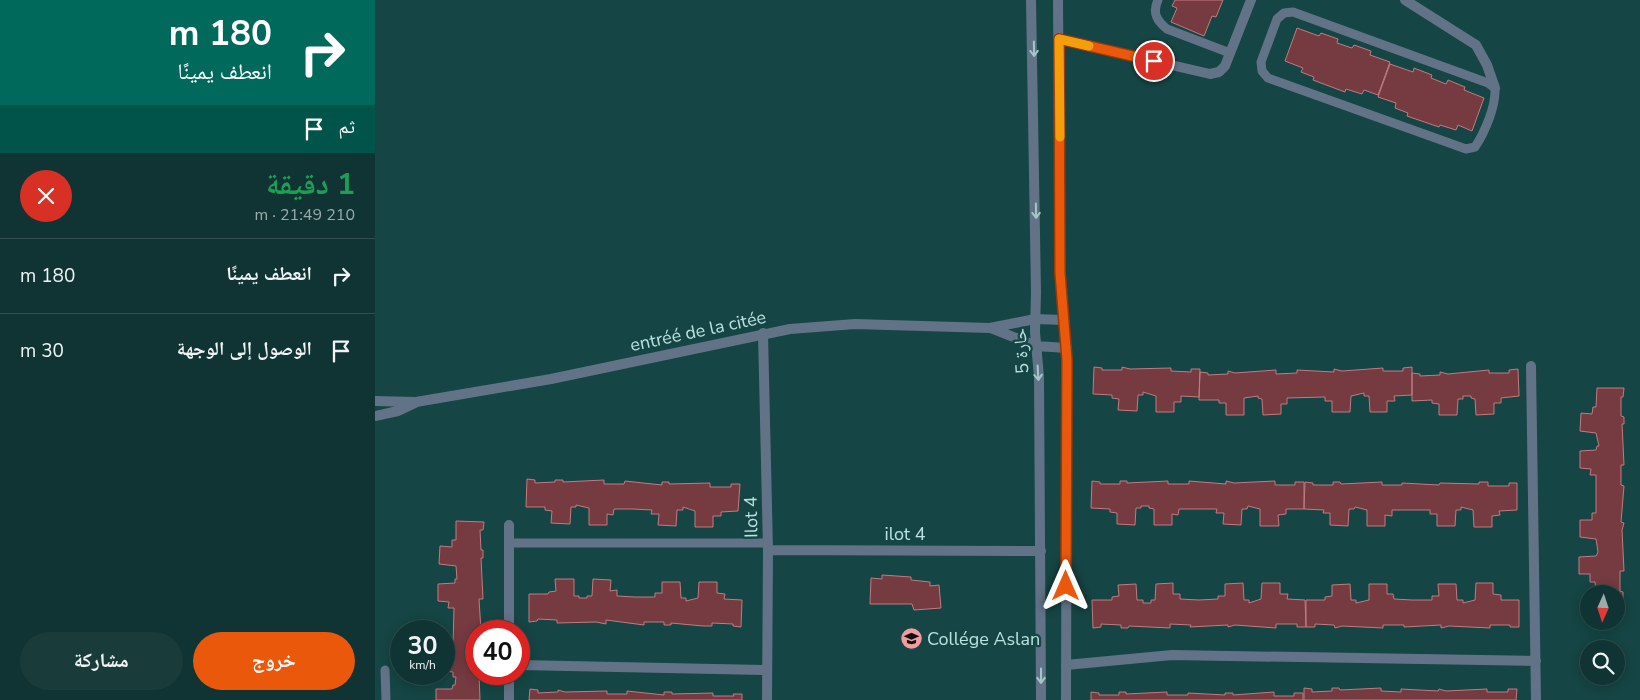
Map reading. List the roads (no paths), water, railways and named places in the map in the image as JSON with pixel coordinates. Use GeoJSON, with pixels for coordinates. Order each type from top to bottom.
{"type":"FeatureCollection","features":[{"type":"Feature","properties":{"kind":"street","name":"حارة 5"},"geometry":{"type":"LineString","coordinates":[[1031,0],[1037,292],[1035,346],[1039,377],[1041,700]]}},
{"type":"Feature","properties":{"kind":"street"},"geometry":{"type":"LineString","coordinates":[[1058,0],[1060,273],[1067,348],[1066,700]]}},
{"type":"Feature","properties":{"kind":"street"},"geometry":{"type":"LineString","coordinates":[[1059,39],[1210,74],[1219,72],[1225,66],[1251,0]]}},
{"type":"Feature","properties":{"kind":"street"},"geometry":{"type":"LineString","coordinates":[[1405,0],[1476,45],[1487,65],[1495,88]]}},
{"type":"Feature","properties":{"kind":"street","name":"entréé de la citée"},"geometry":{"type":"LineString","coordinates":[[416,402],[573,376],[763,333],[823,325],[855,324],[990,328],[1035,319],[1064,320]]}},
{"type":"Feature","properties":{"kind":"street","name":"entréé de la citée"},"geometry":{"type":"LineString","coordinates":[[990,328],[1035,346],[1067,348]]}},
{"type":"Feature","properties":{"kind":"street","name":"Ilot 4"},"geometry":{"type":"LineString","coordinates":[[763,333],[768,546],[767,700]]}},
{"type":"Feature","properties":{"kind":"street"},"geometry":{"type":"LineString","coordinates":[[1531,366],[1536,700]]}},
{"type":"Feature","properties":{"kind":"street"},"geometry":{"type":"LineString","coordinates":[[375,401],[416,402]]}},
{"type":"Feature","properties":{"kind":"street"},"geometry":{"type":"LineString","coordinates":[[375,416],[398,411],[416,402]]}},
{"type":"Feature","properties":{"kind":"street"},"geometry":{"type":"LineString","coordinates":[[509,525],[509,620]]}},
{"type":"Feature","properties":{"kind":"street","name":"ilot 4"},"geometry":{"type":"LineString","coordinates":[[768,546],[1041,551]]}},
{"type":"Feature","properties":{"kind":"street"},"geometry":{"type":"LineString","coordinates":[[1066,665],[1172,655],[1536,661]]}},
{"type":"Feature","properties":{"kind":"street"},"geometry":{"type":"LineString","coordinates":[[530,665],[767,670]]}},
{"type":"Feature","properties":{"kind":"street"},"geometry":{"type":"LineString","coordinates":[[509,685],[509,700]]}},
{"type":"Feature","properties":{"kind":"lane"},"geometry":{"type":"LineString","coordinates":[[1157,0],[1155,7],[1156,16],[1159,23],[1167,29],[1230,54]]}},
{"type":"Feature","properties":{"kind":"lane"},"geometry":{"type":"LineString","coordinates":[[1293,12],[1488,83],[1495,88],[1495,98],[1480,139],[1475,147],[1466,149],[1269,78],[1262,71],[1261,62],[1277,19],[1284,13],[1293,12]]}},
{"type":"Feature","properties":{"kind":"lane"},"geometry":{"type":"LineString","coordinates":[[509,543],[768,546]]}},
{"type":"Feature","properties":{"kind":"lane"},"geometry":{"type":"LineString","coordinates":[[385,670],[386,700]]}},
{"type":"Feature","properties":{"kind":"place","name":"Collége Aslan"},"geometry":{"type":"Point","coordinates":[911,639]}}]}
